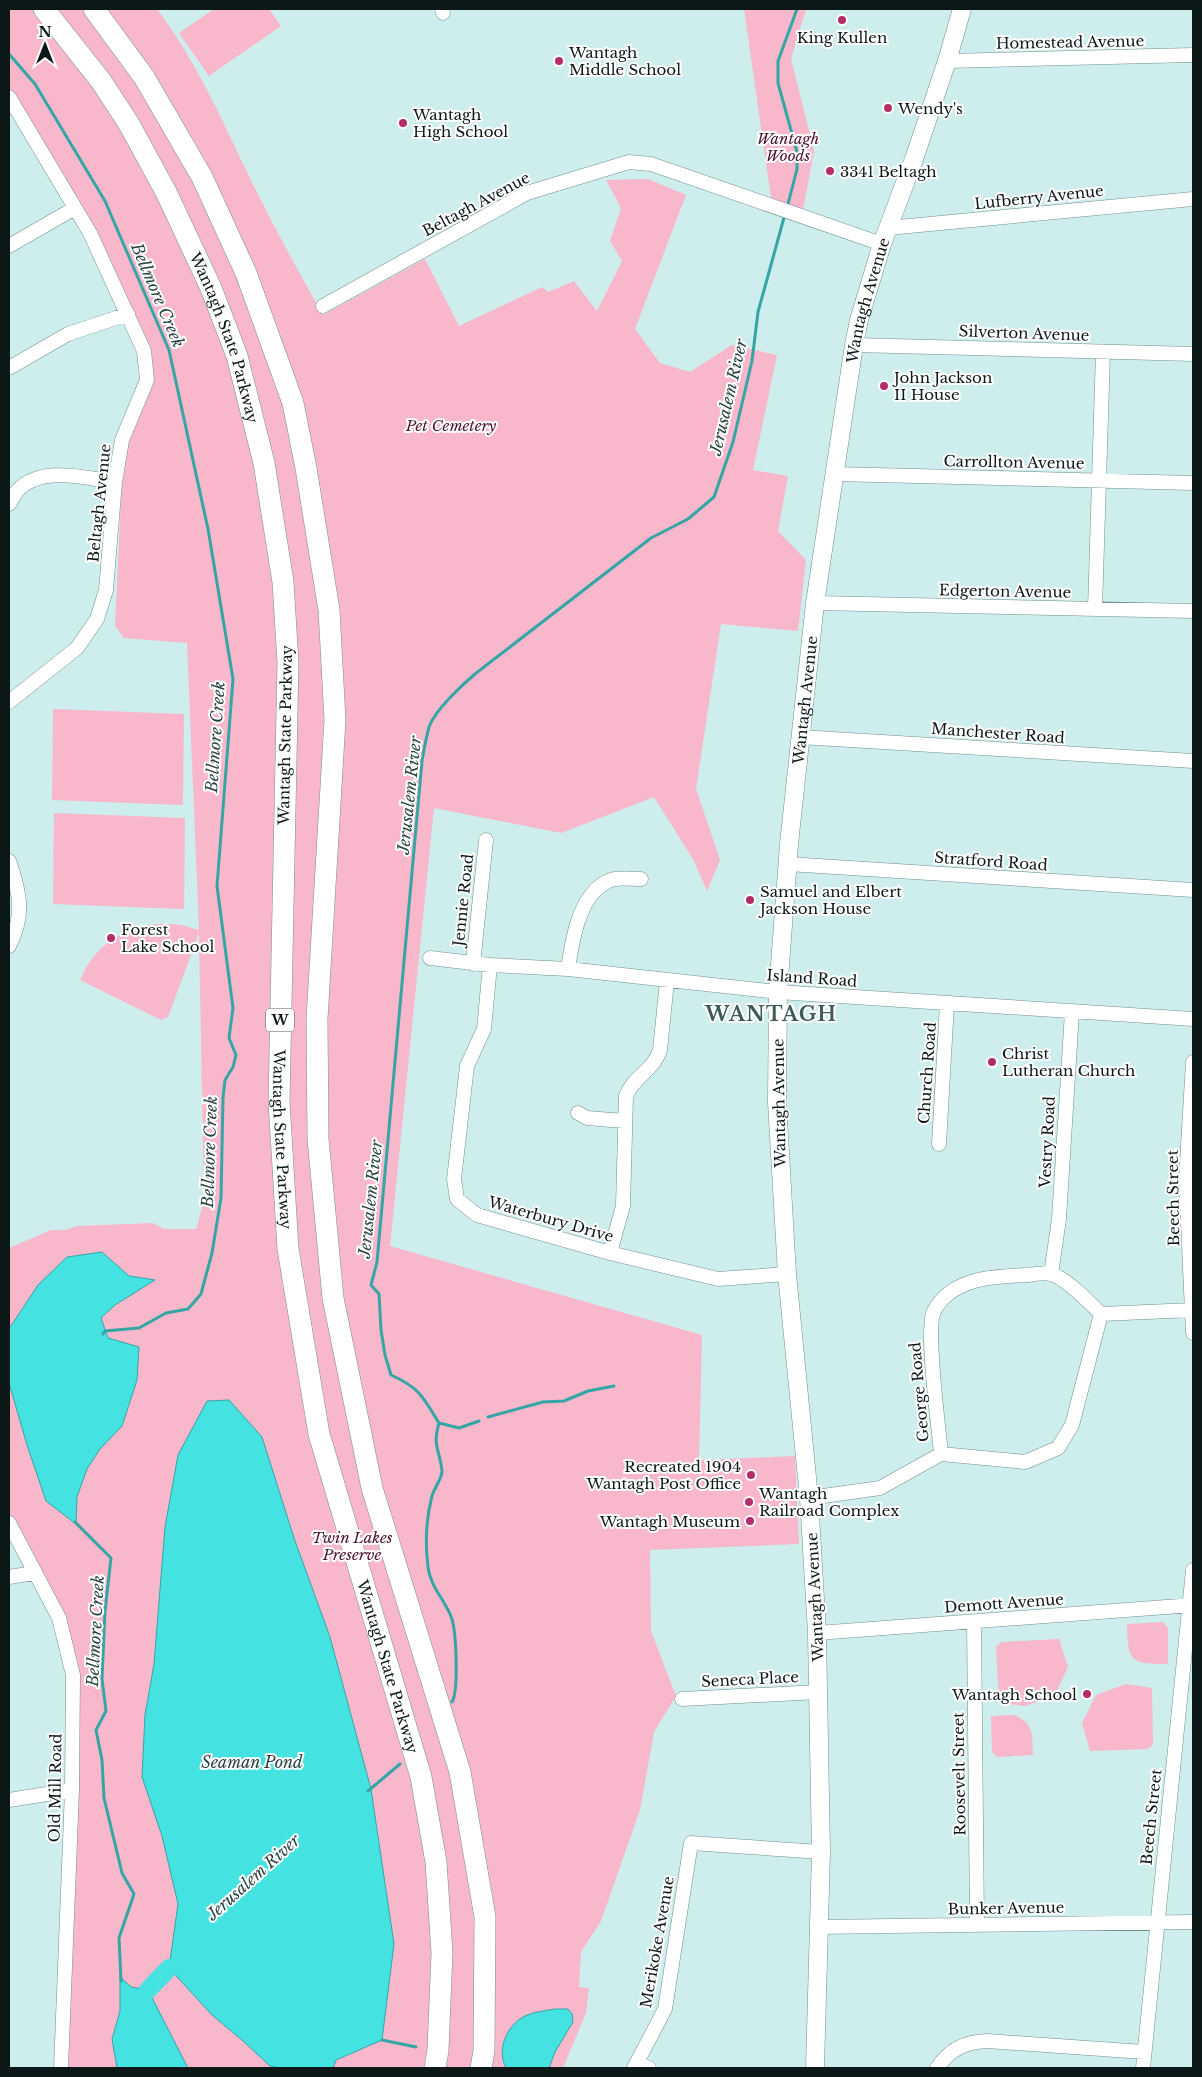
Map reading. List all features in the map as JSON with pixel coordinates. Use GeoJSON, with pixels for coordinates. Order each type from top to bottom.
{"type":"FeatureCollection","features":[{"type":"Feature","properties":{"kind":"highway","name":"Wantagh State Parkway"},"geometry":{"type":"LineString","coordinates":[[44,9],[101,81],[128,124],[166,192],[211,288],[236,356],[264,463],[282,582],[288,662],[279,1102],[288,1249],[320,1434],[421,1777],[436,1862],[442,1954],[438,2050],[435,2068]]}},
{"type":"Feature","properties":{"kind":"highway"},"geometry":{"type":"LineString","coordinates":[[94,9],[144,77],[202,177],[246,273],[290,394],[306,468],[329,610],[335,720],[317,1019],[318,1139],[333,1298],[372,1488],[460,1772],[485,1917],[484,2051],[482,2068]]}},
{"type":"Feature","properties":{"kind":"main road","name":"Wantagh Avenue"},"geometry":{"type":"LineString","coordinates":[[815,2068],[821,1852],[818,1633],[809,1498],[787,1274],[777,1102],[778,992],[800,737],[815,603],[854,345],[885,236],[947,61],[962,9]]}},
{"type":"Feature","properties":{"kind":"street","name":"Homestead Avenue"},"geometry":{"type":"LineString","coordinates":[[947,61],[1193,55]]}},
{"type":"Feature","properties":{"kind":"street","name":"Beltagh Avenue"},"geometry":{"type":"LineString","coordinates":[[9,96],[90,233],[144,351],[147,380],[122,440],[115,482],[106,590],[97,619],[77,648],[9,702]]}},
{"type":"Feature","properties":{"kind":"street","name":"Beltagh Avenue"},"geometry":{"type":"LineString","coordinates":[[323,306],[527,192],[628,162],[651,164],[791,212],[885,236]]}},
{"type":"Feature","properties":{"kind":"street","name":"Lufberry Avenue"},"geometry":{"type":"LineString","coordinates":[[885,236],[1193,199]]}},
{"type":"Feature","properties":{"kind":"street"},"geometry":{"type":"LineString","coordinates":[[9,246],[75,208]]}},
{"type":"Feature","properties":{"kind":"street"},"geometry":{"type":"LineString","coordinates":[[9,368],[68,334],[128,314]]}},
{"type":"Feature","properties":{"kind":"street","name":"Silverton Avenue"},"geometry":{"type":"LineString","coordinates":[[854,345],[1193,354]]}},
{"type":"Feature","properties":{"kind":"street"},"geometry":{"type":"LineString","coordinates":[[1096,609],[1103,352]]}},
{"type":"Feature","properties":{"kind":"street","name":"Carrollton Avenue"},"geometry":{"type":"LineString","coordinates":[[834,474],[1193,483]]}},
{"type":"Feature","properties":{"kind":"street"},"geometry":{"type":"LineString","coordinates":[[9,504],[18,490],[45,476],[65,475],[115,482]]}},
{"type":"Feature","properties":{"kind":"street","name":"Edgerton Avenue"},"geometry":{"type":"LineString","coordinates":[[815,603],[1193,612]]}},
{"type":"Feature","properties":{"kind":"street","name":"Manchester Road"},"geometry":{"type":"LineString","coordinates":[[800,737],[1193,761]]}},
{"type":"Feature","properties":{"kind":"street","name":"Jennie Road"},"geometry":{"type":"LineString","coordinates":[[474,964],[486,840]]}},
{"type":"Feature","properties":{"kind":"street"},"geometry":{"type":"LineString","coordinates":[[9,861],[17,886],[19,902],[18,922],[9,946]]}},
{"type":"Feature","properties":{"kind":"street","name":"Stratford Road"},"geometry":{"type":"LineString","coordinates":[[788,864],[1193,890]]}},
{"type":"Feature","properties":{"kind":"street"},"geometry":{"type":"LineString","coordinates":[[568,969],[574,933],[587,902],[594,891],[603,883],[618,878],[641,879]]}},
{"type":"Feature","properties":{"kind":"street","name":"Island Road"},"geometry":{"type":"LineString","coordinates":[[430,958],[474,964],[568,969],[778,992],[1193,1019]]}},
{"type":"Feature","properties":{"kind":"street","name":"Waterbury Drive"},"geometry":{"type":"LineString","coordinates":[[490,965],[484,1029],[467,1066],[454,1180],[457,1198],[477,1215],[610,1252],[718,1279],[787,1274]]}},
{"type":"Feature","properties":{"kind":"street"},"geometry":{"type":"LineString","coordinates":[[610,1252],[623,1206],[626,1096],[628,1090],[652,1066],[660,1050],[667,981]]}},
{"type":"Feature","properties":{"kind":"street","name":"Church Road"},"geometry":{"type":"LineString","coordinates":[[939,1144],[947,1004]]}},
{"type":"Feature","properties":{"kind":"street","name":"Vestry Road"},"geometry":{"type":"LineString","coordinates":[[1051,1274],[1059,1219],[1072,1012]]}},
{"type":"Feature","properties":{"kind":"street","name":"Beech Street"},"geometry":{"type":"LineString","coordinates":[[1193,1062],[1186,1180],[1193,1333]]}},
{"type":"Feature","properties":{"kind":"street"},"geometry":{"type":"LineString","coordinates":[[578,1113],[586,1118],[624,1121]]}},
{"type":"Feature","properties":{"kind":"street"},"geometry":{"type":"LineString","coordinates":[[1051,1274],[1077,1290],[1101,1314],[1192,1310]]}},
{"type":"Feature","properties":{"kind":"street","name":"George Road"},"geometry":{"type":"LineString","coordinates":[[941,1454],[930,1333],[934,1311],[957,1287],[992,1276],[1051,1274]]}},
{"type":"Feature","properties":{"kind":"street"},"geometry":{"type":"LineString","coordinates":[[809,1498],[880,1488],[941,1454],[1025,1462],[1058,1448],[1072,1425],[1101,1314]]}},
{"type":"Feature","properties":{"kind":"street","name":"Old Mill Road"},"geometry":{"type":"LineString","coordinates":[[9,1523],[59,1618],[73,1674],[72,1790],[61,2068]]}},
{"type":"Feature","properties":{"kind":"street","name":"Beech Street"},"geometry":{"type":"LineString","coordinates":[[1143,2068],[1156,1922],[1191,1605],[1193,1570]]}},
{"type":"Feature","properties":{"kind":"street"},"geometry":{"type":"LineString","coordinates":[[9,1577],[34,1573]]}},
{"type":"Feature","properties":{"kind":"street","name":"Demott Avenue"},"geometry":{"type":"LineString","coordinates":[[818,1633],[1191,1605]]}},
{"type":"Feature","properties":{"kind":"street","name":"Roosevelt Street"},"geometry":{"type":"LineString","coordinates":[[974,1622],[977,1925]]}},
{"type":"Feature","properties":{"kind":"street","name":"Seneca Place"},"geometry":{"type":"LineString","coordinates":[[682,1699],[820,1692]]}},
{"type":"Feature","properties":{"kind":"street"},"geometry":{"type":"LineString","coordinates":[[9,1800],[72,1790]]}},
{"type":"Feature","properties":{"kind":"street","name":"Merikoke Avenue"},"geometry":{"type":"LineString","coordinates":[[640,2067],[665,2009],[691,1843],[821,1852]]}},
{"type":"Feature","properties":{"kind":"street","name":"Bunker Avenue"},"geometry":{"type":"LineString","coordinates":[[819,1927],[1193,1922]]}},
{"type":"Feature","properties":{"kind":"street"},"geometry":{"type":"LineString","coordinates":[[937,2068],[951,2052],[961,2046],[974,2042],[987,2041],[1144,2052]]}},
{"type":"Feature","properties":{"kind":"green space","name":"Twin Lakes Preserve"},"geometry":{"type":"Polygon","coordinates":[[[9,9],[157,9],[195,68],[266,210],[323,315],[425,259],[459,326],[542,287],[548,292],[574,281],[597,311],[622,261],[610,241],[621,208],[606,180],[648,179],[686,195],[635,329],[660,363],[690,372],[732,345],[777,355],[753,470],[788,476],[778,531],[806,560],[798,631],[721,624],[696,789],[720,860],[707,891],[694,861],[654,797],[561,833],[434,808],[390,1246],[702,1335],[699,1460],[795,1456],[799,1544],[650,1550],[651,1631],[676,1696],[654,1732],[640,1810],[601,1921],[581,1952],[579,1987],[589,1988],[586,2013],[563,2068],[66,2068],[76,1670],[41,1576],[9,1514],[9,1248],[51,1230],[65,1230],[77,1226],[153,1223],[164,1229],[196,1229],[204,1201],[199,933],[168,1017],[161,1020],[80,980],[86,968],[105,945],[128,931],[153,924],[181,925],[199,930],[187,643],[124,638],[115,626],[122,440],[147,380],[128,314],[9,97],[9,9]]]}},
{"type":"Feature","properties":{"kind":"green space"},"geometry":{"type":"Polygon","coordinates":[[[214,9],[269,9],[281,26],[209,76],[179,33],[214,9]]]}},
{"type":"Feature","properties":{"kind":"green space","name":"Wantagh Woods"},"geometry":{"type":"Polygon","coordinates":[[[744,9],[806,9],[791,59],[814,151],[802,216],[772,205],[744,9]]]}},
{"type":"Feature","properties":{"kind":"green space"},"geometry":{"type":"Polygon","coordinates":[[[53,709],[184,714],[183,805],[52,800],[53,709]]]}},
{"type":"Feature","properties":{"kind":"green space"},"geometry":{"type":"Polygon","coordinates":[[[54,813],[185,818],[184,909],[53,904],[54,813]]]}},
{"type":"Feature","properties":{"kind":"green space"},"geometry":{"type":"Polygon","coordinates":[[[1163,1622],[1168,1628],[1168,1664],[1146,1663],[1134,1658],[1128,1646],[1127,1624],[1163,1622]]]}},
{"type":"Feature","properties":{"kind":"green space"},"geometry":{"type":"Polygon","coordinates":[[[1059,1639],[1068,1667],[1055,1695],[1025,1706],[999,1703],[996,1647],[1001,1642],[1059,1639]]]}},
{"type":"Feature","properties":{"kind":"green space"},"geometry":{"type":"Polygon","coordinates":[[[1126,1684],[1152,1688],[1153,1744],[1148,1749],[1090,1751],[1082,1723],[1096,1695],[1126,1684]]]}},
{"type":"Feature","properties":{"kind":"green space"},"geometry":{"type":"Polygon","coordinates":[[[1014,1715],[1021,1718],[1029,1726],[1032,1736],[1033,1755],[997,1757],[992,1752],[991,1716],[1014,1715]]]}},
{"type":"Feature","properties":{"kind":"water"},"geometry":{"type":"Polygon","coordinates":[[[102,1252],[129,1276],[155,1280],[115,1305],[101,1318],[108,1338],[139,1347],[137,1380],[122,1426],[100,1449],[87,1469],[77,1497],[76,1524],[46,1501],[9,1383],[9,1329],[38,1285],[67,1257],[102,1252]]]}},
{"type":"Feature","properties":{"kind":"water","name":"Seaman Pond"},"geometry":{"type":"Polygon","coordinates":[[[229,1400],[262,1437],[294,1538],[330,1637],[371,1789],[394,1944],[382,2040],[336,2060],[333,2068],[279,2068],[270,2066],[212,2015],[169,1968],[178,1904],[162,1836],[142,1777],[145,1715],[154,1664],[165,1527],[178,1455],[207,1401],[229,1400]]]}},
{"type":"Feature","properties":{"kind":"water"},"geometry":{"type":"Polygon","coordinates":[[[120,1977],[131,1987],[148,1990],[188,2068],[117,2068],[112,2039],[120,2011],[120,1977]]]}},
{"type":"Feature","properties":{"kind":"water"},"geometry":{"type":"Polygon","coordinates":[[[555,2009],[568,2009],[572,2014],[573,2022],[555,2052],[549,2068],[506,2068],[502,2055],[504,2041],[510,2029],[520,2019],[528,2015],[555,2009]]]}},
{"type":"Feature","properties":{"kind":"waterway","name":"Jerusalem River"},"geometry":{"type":"LineString","coordinates":[[787,208],[797,169],[797,152],[778,83],[778,61],[797,9]]}},
{"type":"Feature","properties":{"kind":"waterway","name":"Bellmore Creek"},"geometry":{"type":"LineString","coordinates":[[9,54],[35,84],[105,201],[169,350],[208,529],[233,679],[217,886],[233,1008],[229,1038],[236,1055],[233,1067],[225,1080],[221,1198],[212,1253],[201,1294],[188,1309],[166,1313],[139,1328],[105,1331],[103,1334]]}},
{"type":"Feature","properties":{"kind":"waterway","name":"Jerusalem River"},"geometry":{"type":"LineString","coordinates":[[452,1702],[456,1686],[456,1648],[452,1619],[429,1574],[427,1549],[427,1522],[430,1505],[442,1471],[436,1443],[439,1423],[420,1394],[408,1384],[391,1375],[385,1355],[381,1330],[379,1294],[371,1285],[377,1262],[422,761],[427,735],[432,720],[437,713],[456,691],[475,674],[651,538],[688,519],[714,497],[733,442],[752,361],[758,312],[785,214]]}},
{"type":"Feature","properties":{"kind":"waterway"},"geometry":{"type":"LineString","coordinates":[[488,1417],[543,1402],[564,1401],[588,1391],[614,1386]]}},
{"type":"Feature","properties":{"kind":"waterway"},"geometry":{"type":"LineString","coordinates":[[439,1423],[459,1428],[479,1421]]}},
{"type":"Feature","properties":{"kind":"waterway","name":"Bellmore Creek"},"geometry":{"type":"LineString","coordinates":[[75,1522],[111,1558],[105,1611],[102,1679],[106,1711],[96,1730],[102,1760],[104,1798],[122,1873],[134,1894],[119,1938],[121,1981]]}},
{"type":"Feature","properties":{"kind":"waterway","name":"Jerusalem River"},"geometry":{"type":"LineString","coordinates":[[368,1791],[400,1764]]}},
{"type":"Feature","properties":{"kind":"waterway","name":"Jerusalem River"},"geometry":{"type":"LineString","coordinates":[[146,1993],[171,1966]]}},
{"type":"Feature","properties":{"kind":"waterway","name":"Jerusalem River"},"geometry":{"type":"LineString","coordinates":[[148,1990],[169,1968]]}},
{"type":"Feature","properties":{"kind":"waterway"},"geometry":{"type":"LineString","coordinates":[[382,2040],[416,2047]]}},
{"type":"Feature","properties":{"kind":"place","name":"King Kullen"},"geometry":{"type":"Point","coordinates":[842,20]}},
{"type":"Feature","properties":{"kind":"place","name":"Wantagh Middle School"},"geometry":{"type":"Point","coordinates":[559,61]}},
{"type":"Feature","properties":{"kind":"place","name":"Wendy's"},"geometry":{"type":"Point","coordinates":[888,108]}},
{"type":"Feature","properties":{"kind":"place","name":"Wantagh High School"},"geometry":{"type":"Point","coordinates":[403,123]}},
{"type":"Feature","properties":{"kind":"place","name":"3341 Beltagh"},"geometry":{"type":"Point","coordinates":[830,171]}},
{"type":"Feature","properties":{"kind":"place","name":"John Jackson II House"},"geometry":{"type":"Point","coordinates":[884,386]}},
{"type":"Feature","properties":{"kind":"place","name":"Samuel and Elbert Jackson House"},"geometry":{"type":"Point","coordinates":[750,900]}},
{"type":"Feature","properties":{"kind":"place","name":"Forest Lake School"},"geometry":{"type":"Point","coordinates":[111,938]}},
{"type":"Feature","properties":{"kind":"place","name":"Christ Lutheran Church"},"geometry":{"type":"Point","coordinates":[992,1062]}},
{"type":"Feature","properties":{"kind":"place","name":"Recreated 1904 Wantagh Post Office"},"geometry":{"type":"Point","coordinates":[751,1475]}},
{"type":"Feature","properties":{"kind":"place","name":"Wantagh Railroad Complex"},"geometry":{"type":"Point","coordinates":[749,1502]}},
{"type":"Feature","properties":{"kind":"place","name":"Wantagh Museum"},"geometry":{"type":"Point","coordinates":[750,1521]}},
{"type":"Feature","properties":{"kind":"place","name":"Wantagh School"},"geometry":{"type":"Point","coordinates":[1087,1694]}},
{"type":"Feature","properties":{"kind":"district","name":"WANTAGH"},"geometry":{"type":"Point","coordinates":[771,1014]}},
{"type":"Feature","properties":{"kind":"park label","name":"Pet Cemetery"},"geometry":{"type":"Point","coordinates":[451,425]}}]}
